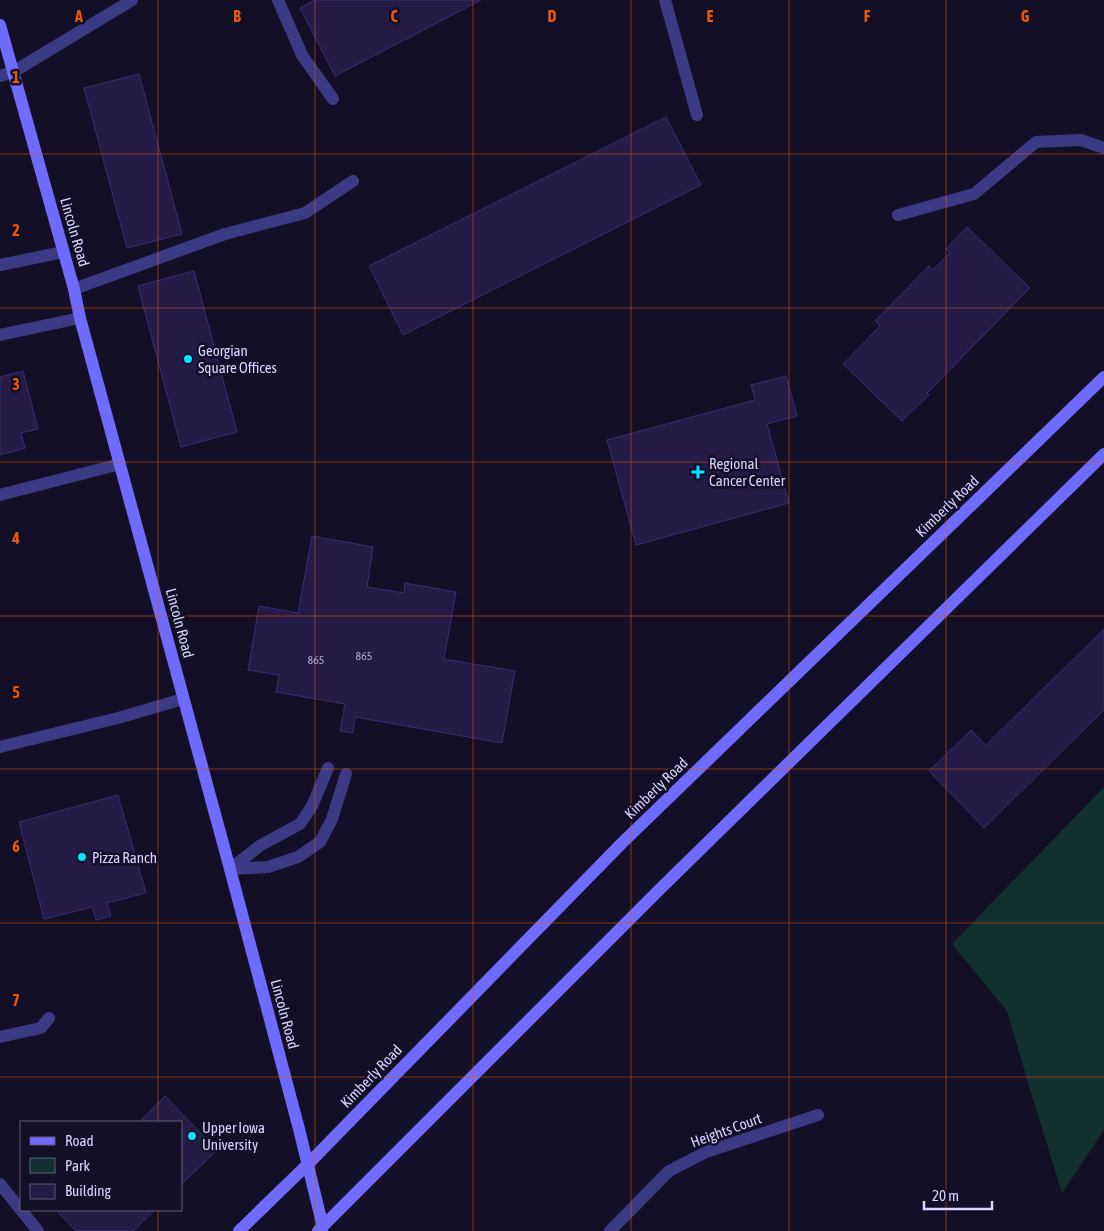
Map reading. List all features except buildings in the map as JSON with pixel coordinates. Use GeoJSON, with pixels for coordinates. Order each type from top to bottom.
{"type":"FeatureCollection","features":[{"type":"Feature","properties":{"kind":"main road","name":"Lincoln Road"},"geometry":{"type":"LineString","coordinates":[[0,25],[74,289],[80,318],[230,869],[308,1164],[322,1230]]}},
{"type":"Feature","properties":{"kind":"main road","name":"Kimberly Road"},"geometry":{"type":"LineString","coordinates":[[239,1231],[308,1164],[622,844],[1104,377]]}},
{"type":"Feature","properties":{"kind":"main road"},"geometry":{"type":"LineString","coordinates":[[322,1230],[668,882],[1104,454]]}},
{"type":"Feature","properties":{"kind":"street"},"geometry":{"type":"LineString","coordinates":[[0,76],[13,72],[132,0]]}},
{"type":"Feature","properties":{"kind":"street"},"geometry":{"type":"LineString","coordinates":[[278,0],[302,55],[333,99]]}},
{"type":"Feature","properties":{"kind":"street"},"geometry":{"type":"LineString","coordinates":[[665,0],[697,115]]}},
{"type":"Feature","properties":{"kind":"street"},"geometry":{"type":"LineString","coordinates":[[898,215],[974,194],[1036,142],[1081,140],[1104,148]]}},
{"type":"Feature","properties":{"kind":"street"},"geometry":{"type":"LineString","coordinates":[[74,289],[225,234],[304,213],[353,181]]}},
{"type":"Feature","properties":{"kind":"street"},"geometry":{"type":"LineString","coordinates":[[0,264],[63,252]]}},
{"type":"Feature","properties":{"kind":"street"},"geometry":{"type":"LineString","coordinates":[[0,335],[80,318]]}},
{"type":"Feature","properties":{"kind":"street"},"geometry":{"type":"LineString","coordinates":[[0,495],[120,464]]}},
{"type":"Feature","properties":{"kind":"street"},"geometry":{"type":"LineString","coordinates":[[0,747],[120,718],[183,700]]}},
{"type":"Feature","properties":{"kind":"street"},"geometry":{"type":"LineString","coordinates":[[230,869],[261,845],[300,824],[312,806],[328,768]]}},
{"type":"Feature","properties":{"kind":"street"},"geometry":{"type":"LineString","coordinates":[[230,869],[268,867],[298,857],[320,842],[332,819],[346,774]]}},
{"type":"Feature","properties":{"kind":"street"},"geometry":{"type":"LineString","coordinates":[[0,1037],[40,1028],[50,1018]]}},
{"type":"Feature","properties":{"kind":"street","name":"Heights Court"},"geometry":{"type":"LineString","coordinates":[[610,1231],[669,1171],[706,1152],[818,1116]]}},
{"type":"Feature","properties":{"kind":"street"},"geometry":{"type":"LineString","coordinates":[[0,1184],[20,1209]]}},
{"type":"Feature","properties":{"kind":"street"},"geometry":{"type":"LineString","coordinates":[[22,1211],[38,1231]]}},
{"type":"Feature","properties":{"kind":"green space"},"geometry":{"type":"Polygon","coordinates":[[[1104,787],[1104,1130],[1062,1193],[1007,1011],[952,944],[1104,787]]]}},
{"type":"Feature","properties":{"kind":"place","name":"Georgian Square Offices"},"geometry":{"type":"Point","coordinates":[188,359]}},
{"type":"Feature","properties":{"kind":"place","name":"Regional Cancer Center"},"geometry":{"type":"Point","coordinates":[698,472]}},
{"type":"Feature","properties":{"kind":"place","name":"Pizza Ranch"},"geometry":{"type":"Point","coordinates":[82,857]}},
{"type":"Feature","properties":{"kind":"place","name":"Upper Iowa University"},"geometry":{"type":"Point","coordinates":[192,1136]}}]}
